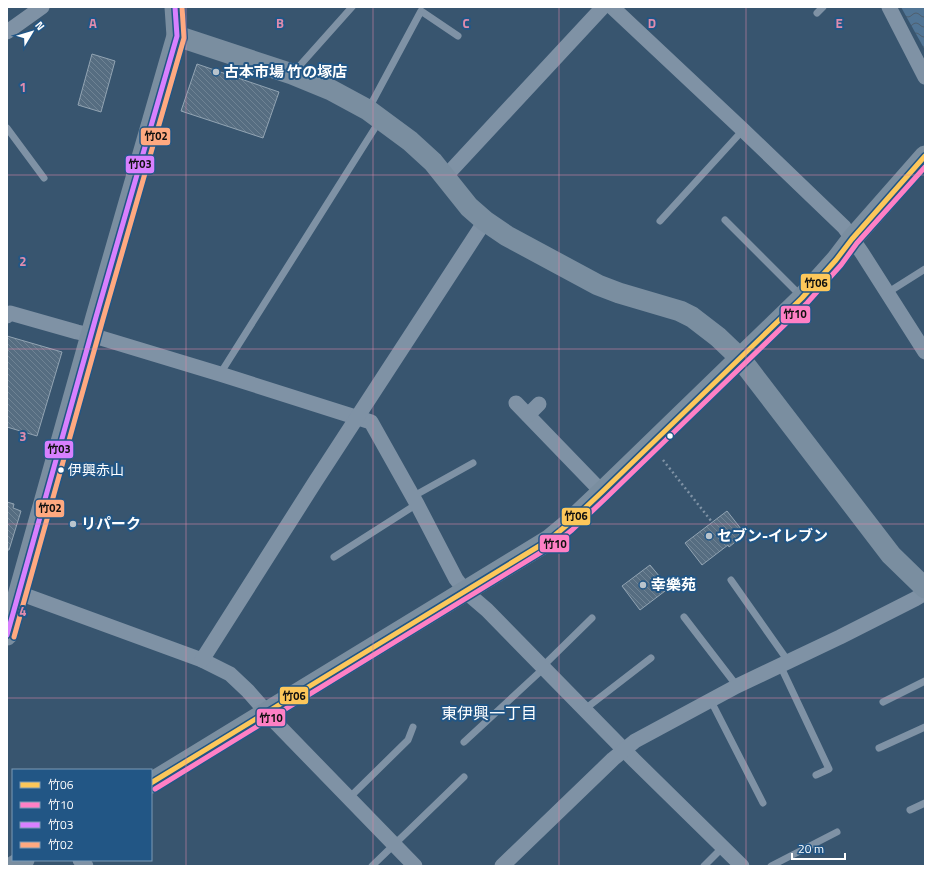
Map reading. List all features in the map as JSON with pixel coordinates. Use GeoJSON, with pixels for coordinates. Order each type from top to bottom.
{"type":"FeatureCollection","features":[{"type":"Feature","properties":{"kind":"street"},"geometry":{"type":"LineString","coordinates":[[7,32],[42,7]]}},
{"type":"Feature","properties":{"kind":"street"},"geometry":{"type":"LineString","coordinates":[[7,635],[177,36],[175,7]]}},
{"type":"Feature","properties":{"kind":"street"},"geometry":{"type":"LineString","coordinates":[[445,177],[603,7]]}},
{"type":"Feature","properties":{"kind":"street"},"geometry":{"type":"LineString","coordinates":[[612,7],[844,227],[923,346]]}},
{"type":"Feature","properties":{"kind":"street"},"geometry":{"type":"LineString","coordinates":[[889,7],[925,77]]}},
{"type":"Feature","properties":{"kind":"street"},"geometry":{"type":"LineString","coordinates":[[177,36],[292,74],[331,90],[374,115],[410,142],[433,162],[469,207],[484,221],[507,236],[598,285],[619,293],[680,311],[692,317],[718,337],[740,358],[891,555],[925,588]]}},
{"type":"Feature","properties":{"kind":"street"},"geometry":{"type":"LineString","coordinates":[[152,782],[466,592],[549,540],[567,526],[802,298],[925,156]]}},
{"type":"Feature","properties":{"kind":"street"},"geometry":{"type":"LineString","coordinates":[[202,660],[484,221]]}},
{"type":"Feature","properties":{"kind":"street"},"geometry":{"type":"LineString","coordinates":[[8,314],[91,335],[372,422],[456,579],[466,592],[487,610],[742,866]]}},
{"type":"Feature","properties":{"kind":"street"},"geometry":{"type":"LineString","coordinates":[[516,403],[602,492]]}},
{"type":"Feature","properties":{"kind":"street"},"geometry":{"type":"LineString","coordinates":[[528,415],[539,404]]}},
{"type":"Feature","properties":{"kind":"street"},"geometry":{"type":"LineString","coordinates":[[502,866],[624,749],[635,741],[737,686],[840,638],[915,599],[925,592]]}},
{"type":"Feature","properties":{"kind":"street"},"geometry":{"type":"LineString","coordinates":[[19,593],[202,660],[230,674],[415,866]]}},
{"type":"Feature","properties":{"kind":"lane"},"geometry":{"type":"LineString","coordinates":[[292,74],[352,7]]}},
{"type":"Feature","properties":{"kind":"lane"},"geometry":{"type":"LineString","coordinates":[[817,13],[823,7]]}},
{"type":"Feature","properties":{"kind":"lane"},"geometry":{"type":"LineString","coordinates":[[220,374],[374,115],[420,11],[458,36]]}},
{"type":"Feature","properties":{"kind":"lane"},"geometry":{"type":"LineString","coordinates":[[7,128],[44,178]]}},
{"type":"Feature","properties":{"kind":"lane"},"geometry":{"type":"LineString","coordinates":[[660,221],[743,130]]}},
{"type":"Feature","properties":{"kind":"lane"},"geometry":{"type":"LineString","coordinates":[[725,220],[802,298]]}},
{"type":"Feature","properties":{"kind":"lane"},"geometry":{"type":"LineString","coordinates":[[887,293],[925,268]]}},
{"type":"Feature","properties":{"kind":"lane"},"geometry":{"type":"LineString","coordinates":[[334,557],[414,500],[473,463]]}},
{"type":"Feature","properties":{"kind":"lane"},"geometry":{"type":"LineString","coordinates":[[731,580],[784,663],[829,768],[816,775]]}},
{"type":"Feature","properties":{"kind":"lane"},"geometry":{"type":"LineString","coordinates":[[684,617],[737,686]]}},
{"type":"Feature","properties":{"kind":"lane"},"geometry":{"type":"LineString","coordinates":[[464,742],[592,618]]}},
{"type":"Feature","properties":{"kind":"lane"},"geometry":{"type":"LineString","coordinates":[[585,709],[651,658]]}},
{"type":"Feature","properties":{"kind":"lane"},"geometry":{"type":"LineString","coordinates":[[883,702],[925,681]]}},
{"type":"Feature","properties":{"kind":"lane"},"geometry":{"type":"LineString","coordinates":[[711,701],[763,803]]}},
{"type":"Feature","properties":{"kind":"lane"},"geometry":{"type":"LineString","coordinates":[[349,798],[408,740],[413,727]]}},
{"type":"Feature","properties":{"kind":"lane"},"geometry":{"type":"LineString","coordinates":[[879,748],[925,727]]}},
{"type":"Feature","properties":{"kind":"lane"},"geometry":{"type":"LineString","coordinates":[[372,866],[464,777]]}},
{"type":"Feature","properties":{"kind":"lane"},"geometry":{"type":"LineString","coordinates":[[910,810],[925,803]]}},
{"type":"Feature","properties":{"kind":"lane"},"geometry":{"type":"LineString","coordinates":[[771,866],[837,832]]}},
{"type":"Feature","properties":{"kind":"lane"},"geometry":{"type":"LineString","coordinates":[[704,866],[723,847]]}},
{"type":"Feature","properties":{"kind":"path"},"geometry":{"type":"LineString","coordinates":[[660,456],[712,522]]}},
{"type":"Feature","properties":{"kind":"water"},"geometry":{"type":"Polygon","coordinates":[[[901,7],[925,7],[925,50],[901,7]]]}},
{"type":"Feature","properties":{"kind":"building"},"geometry":{"type":"Polygon","coordinates":[[[92,54],[115,61],[101,112],[78,105],[92,54]]]}},
{"type":"Feature","properties":{"kind":"building"},"geometry":{"type":"Polygon","coordinates":[[[197,64],[279,92],[263,138],[181,111],[197,64]]]}},
{"type":"Feature","properties":{"kind":"building"},"geometry":{"type":"Polygon","coordinates":[[[7,336],[62,352],[37,436],[7,427],[7,336]]]}},
{"type":"Feature","properties":{"kind":"building"},"geometry":{"type":"Polygon","coordinates":[[[7,502],[14,504],[13,508],[21,511],[9,550],[7,550],[7,502]]]}},
{"type":"Feature","properties":{"kind":"building"},"geometry":{"type":"Polygon","coordinates":[[[727,511],[745,534],[702,565],[685,543],[727,511]]]}},
{"type":"Feature","properties":{"kind":"building"},"geometry":{"type":"Polygon","coordinates":[[[650,565],[669,588],[640,610],[622,586],[650,565]]]}},
{"type":"Feature","properties":{"kind":"transit line","name":"竹03"},"geometry":{"type":"LineString","coordinates":[[7,635],[96,317],[177,36],[175,7]]}},
{"type":"Feature","properties":{"kind":"transit line","name":"竹02"},"geometry":{"type":"LineString","coordinates":[[14,637],[103,319],[184,38],[182,7]]}},
{"type":"Feature","properties":{"kind":"transit line","name":"竹06"},"geometry":{"type":"LineString","coordinates":[[152,782],[549,540],[602,492],[802,298],[925,156]]}},
{"type":"Feature","properties":{"kind":"transit line","name":"竹10"},"geometry":{"type":"LineString","coordinates":[[155,789],[553,545],[572,530],[807,303],[841,265],[857,243],[925,167]]}},
{"type":"Feature","properties":{"kind":"place","name":"古本市場 竹の塚店"},"geometry":{"type":"Point","coordinates":[216,72]}},
{"type":"Feature","properties":{"kind":"place","name":"伊興赤山"},"geometry":{"type":"Point","coordinates":[61,470]}},
{"type":"Feature","properties":{"kind":"place","name":"リパーク"},"geometry":{"type":"Point","coordinates":[73,524]}},
{"type":"Feature","properties":{"kind":"place","name":"セブン-イレブン"},"geometry":{"type":"Point","coordinates":[709,536]}},
{"type":"Feature","properties":{"kind":"place","name":"幸樂苑"},"geometry":{"type":"Point","coordinates":[643,585]}},
{"type":"Feature","properties":{"kind":"district","name":"東伊興一丁目"},"geometry":{"type":"Point","coordinates":[489,713]}}]}
